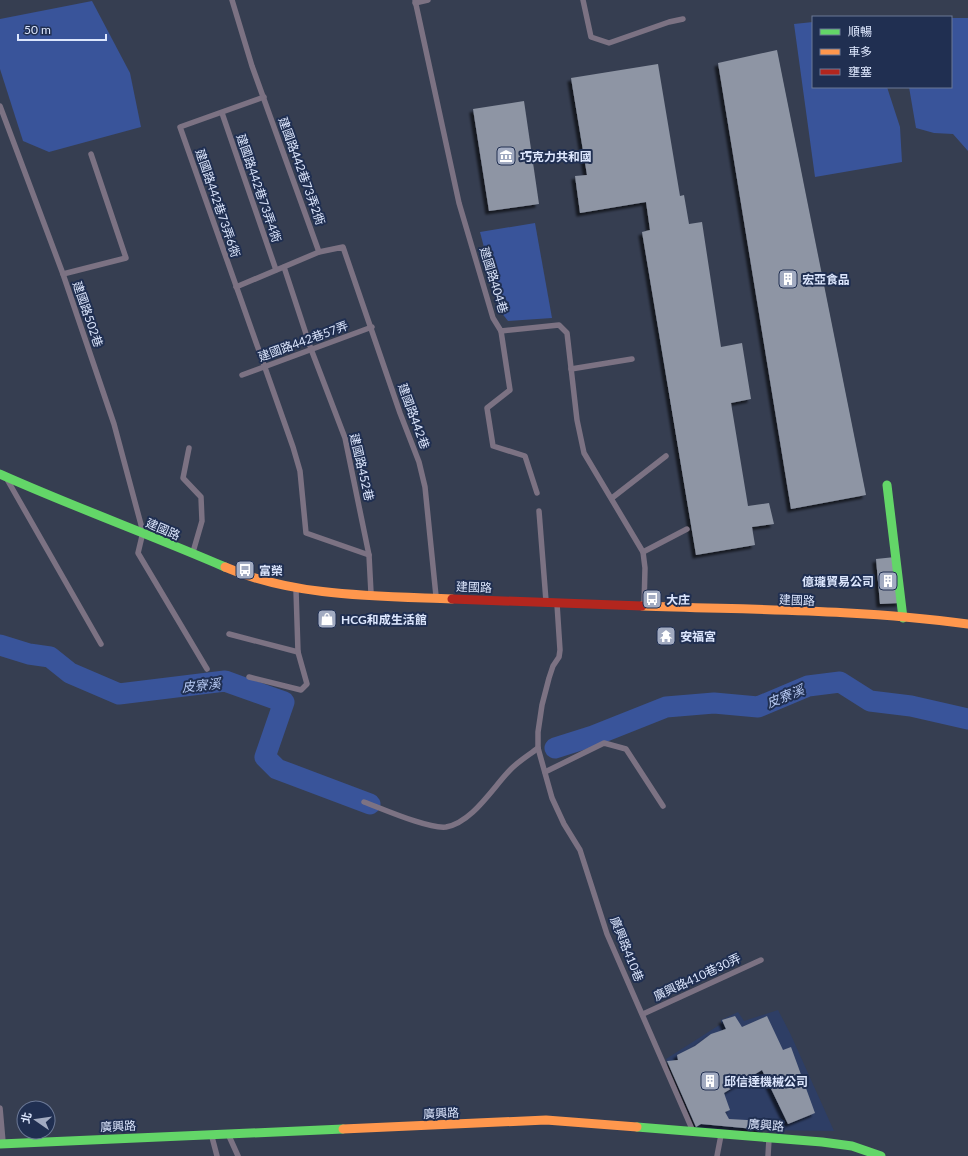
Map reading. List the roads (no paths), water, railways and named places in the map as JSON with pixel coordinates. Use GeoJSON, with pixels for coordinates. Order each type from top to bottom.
{"type":"FeatureCollection","features":[{"type":"Feature","properties":{"kind":"street","name":"建國路"},"geometry":{"type":"LineString","coordinates":[[2,475],[68,504],[143,532],[243,575],[295,588],[372,595],[931,618],[968,624]]}},
{"type":"Feature","properties":{"kind":"street"},"geometry":{"type":"LineString","coordinates":[[887,485],[902,618]]}},
{"type":"Feature","properties":{"kind":"street","name":"廣興路"},"geometry":{"type":"LineString","coordinates":[[2,1144],[546,1120],[694,1133],[769,1136],[852,1146],[881,1156]]}},
{"type":"Feature","properties":{"kind":"lane","name":"建國路442巷73弄2衖"},"geometry":{"type":"LineString","coordinates":[[232,0],[264,98],[319,252]]}},
{"type":"Feature","properties":{"kind":"lane"},"geometry":{"type":"LineString","coordinates":[[415,1],[428,0]]}},
{"type":"Feature","properties":{"kind":"lane"},"geometry":{"type":"LineString","coordinates":[[583,0],[592,37],[609,43],[669,22],[683,19]]}},
{"type":"Feature","properties":{"kind":"lane","name":"建國路404巷"},"geometry":{"type":"LineString","coordinates":[[415,1],[459,203],[493,318],[501,331],[559,325],[567,333],[577,420],[584,453],[643,552],[645,568],[644,606]]}},
{"type":"Feature","properties":{"kind":"lane"},"geometry":{"type":"LineString","coordinates":[[222,113],[264,98]]}},
{"type":"Feature","properties":{"kind":"lane","name":"建國路502巷"},"geometry":{"type":"LineString","coordinates":[[0,106],[63,274],[114,424],[143,532]]}},
{"type":"Feature","properties":{"kind":"lane","name":"建國路442巷73弄6衖"},"geometry":{"type":"LineString","coordinates":[[222,113],[180,127],[293,446],[300,471],[306,533],[370,555]]}},
{"type":"Feature","properties":{"kind":"lane","name":"建國路442巷73弄4衖"},"geometry":{"type":"LineString","coordinates":[[222,113],[276,270]]}},
{"type":"Feature","properties":{"kind":"lane"},"geometry":{"type":"LineString","coordinates":[[63,274],[126,258],[91,154]]}},
{"type":"Feature","properties":{"kind":"lane","name":"建國路442巷"},"geometry":{"type":"LineString","coordinates":[[319,252],[343,247],[372,327],[400,413],[419,462],[425,487],[436,598]]}},
{"type":"Feature","properties":{"kind":"lane"},"geometry":{"type":"LineString","coordinates":[[236,287],[319,252]]}},
{"type":"Feature","properties":{"kind":"lane","name":"建國路452巷"},"geometry":{"type":"LineString","coordinates":[[284,267],[312,349],[346,438],[370,555],[372,595]]}},
{"type":"Feature","properties":{"kind":"lane","name":"建國路442巷57弄"},"geometry":{"type":"LineString","coordinates":[[242,375],[372,327]]}},
{"type":"Feature","properties":{"kind":"lane"},"geometry":{"type":"LineString","coordinates":[[501,331],[510,390],[488,408],[493,446],[525,456],[537,493]]}},
{"type":"Feature","properties":{"kind":"lane"},"geometry":{"type":"LineString","coordinates":[[571,369],[632,359]]}},
{"type":"Feature","properties":{"kind":"lane"},"geometry":{"type":"LineString","coordinates":[[189,448],[183,478],[201,496],[202,521],[192,554]]}},
{"type":"Feature","properties":{"kind":"lane"},"geometry":{"type":"LineString","coordinates":[[612,498],[666,456]]}},
{"type":"Feature","properties":{"kind":"lane"},"geometry":{"type":"LineString","coordinates":[[2,475],[102,644]]}},
{"type":"Feature","properties":{"kind":"lane"},"geometry":{"type":"LineString","coordinates":[[538,511],[546,602]]}},
{"type":"Feature","properties":{"kind":"lane"},"geometry":{"type":"LineString","coordinates":[[643,552],[687,529]]}},
{"type":"Feature","properties":{"kind":"lane"},"geometry":{"type":"LineString","coordinates":[[143,532],[138,553],[207,669]]}},
{"type":"Feature","properties":{"kind":"lane"},"geometry":{"type":"LineString","coordinates":[[249,677],[301,690],[307,684],[298,652],[295,588]]}},
{"type":"Feature","properties":{"kind":"lane","name":"廣興路410巷"},"geometry":{"type":"LineString","coordinates":[[557,602],[560,650],[559,657],[553,666],[549,678],[542,705],[538,732],[538,748],[552,798],[564,824],[580,850],[608,934],[694,1133]]}},
{"type":"Feature","properties":{"kind":"lane"},"geometry":{"type":"LineString","coordinates":[[229,634],[298,652]]}},
{"type":"Feature","properties":{"kind":"lane"},"geometry":{"type":"LineString","coordinates":[[545,772],[604,743],[626,749],[663,806]]}},
{"type":"Feature","properties":{"kind":"lane"},"geometry":{"type":"LineString","coordinates":[[364,802],[424,824],[445,827],[458,823],[469,816],[512,768],[538,748]]}},
{"type":"Feature","properties":{"kind":"lane","name":"廣興路410巷30弄"},"geometry":{"type":"LineString","coordinates":[[643,1014],[761,960]]}},
{"type":"Feature","properties":{"kind":"lane"},"geometry":{"type":"LineString","coordinates":[[0,1108],[2,1144]]}},
{"type":"Feature","properties":{"kind":"lane"},"geometry":{"type":"LineString","coordinates":[[228,1134],[238,1156]]}},
{"type":"Feature","properties":{"kind":"lane"},"geometry":{"type":"LineString","coordinates":[[717,1156],[721,1134]]}},
{"type":"Feature","properties":{"kind":"lane"},"geometry":{"type":"LineString","coordinates":[[211,1135],[217,1156]]}},
{"type":"Feature","properties":{"kind":"lane"},"geometry":{"type":"LineString","coordinates":[[768,1156],[769,1136]]}},
{"type":"Feature","properties":{"kind":"lane"},"geometry":{"type":"LineString","coordinates":[[852,1146],[858,1156]]}},
{"type":"Feature","properties":{"kind":"water"},"geometry":{"type":"Polygon","coordinates":[[[92,1],[130,73],[141,127],[49,152],[23,141],[0,69],[0,19],[92,1]]]}},
{"type":"Feature","properties":{"kind":"water"},"geometry":{"type":"Polygon","coordinates":[[[952,18],[968,18],[968,151],[953,134],[934,133],[916,128],[909,88],[952,88],[952,18]]]}},
{"type":"Feature","properties":{"kind":"water"},"geometry":{"type":"Polygon","coordinates":[[[812,22],[812,88],[887,88],[900,127],[902,162],[815,177],[794,24],[812,22]]]}},
{"type":"Feature","properties":{"kind":"water"},"geometry":{"type":"Polygon","coordinates":[[[535,223],[552,318],[508,321],[501,312],[480,232],[535,223]]]}},
{"type":"Feature","properties":{"kind":"waterway","name":"皮寮溪"},"geometry":{"type":"LineString","coordinates":[[0,645],[29,654],[50,657],[70,673],[119,694],[225,681],[284,702],[265,757],[277,769],[370,804]]}},
{"type":"Feature","properties":{"kind":"waterway","name":"皮寮溪"},"geometry":{"type":"LineString","coordinates":[[555,748],[593,736],[666,707],[714,703],[758,707],[808,686],[840,682],[870,701],[911,706],[968,719]]}},
{"type":"Feature","properties":{"kind":"place","name":"巧克力共和國"},"geometry":{"type":"Point","coordinates":[506,156]}},
{"type":"Feature","properties":{"kind":"place","name":"宏亞食品"},"geometry":{"type":"Point","coordinates":[788,279]}},
{"type":"Feature","properties":{"kind":"place","name":"富榮"},"geometry":{"type":"Point","coordinates":[245,570]}},
{"type":"Feature","properties":{"kind":"place","name":"億瓏貿易公司"},"geometry":{"type":"Point","coordinates":[888,581]}},
{"type":"Feature","properties":{"kind":"place","name":"大庄"},"geometry":{"type":"Point","coordinates":[652,599]}},
{"type":"Feature","properties":{"kind":"place","name":"HCG和成生活館"},"geometry":{"type":"Point","coordinates":[327,619]}},
{"type":"Feature","properties":{"kind":"place","name":"安福宮"},"geometry":{"type":"Point","coordinates":[666,636]}},
{"type":"Feature","properties":{"kind":"place","name":"邱信達機械公司"},"geometry":{"type":"Point","coordinates":[710,1081]}}]}
